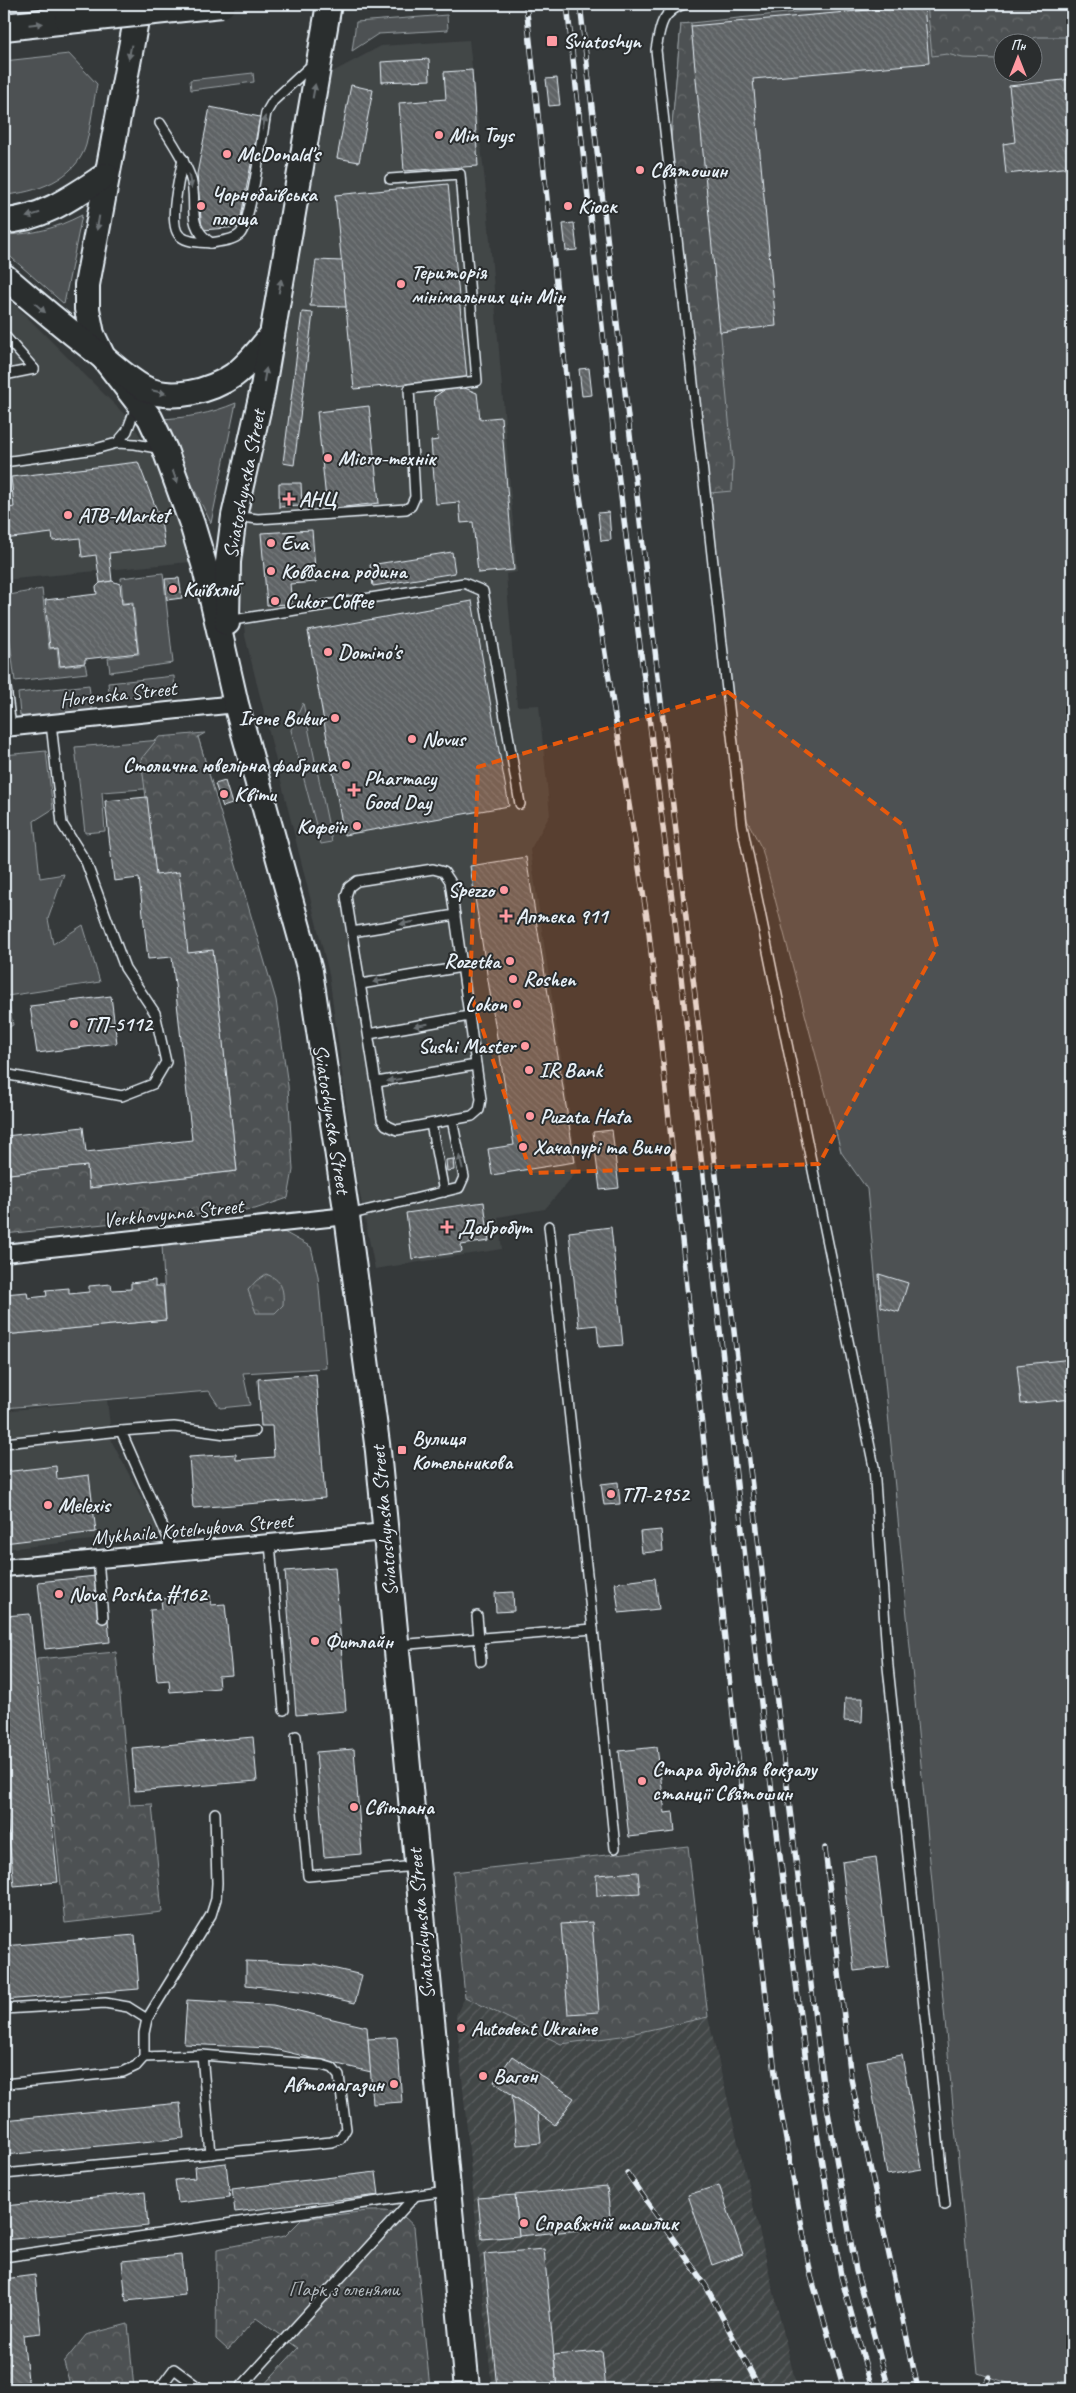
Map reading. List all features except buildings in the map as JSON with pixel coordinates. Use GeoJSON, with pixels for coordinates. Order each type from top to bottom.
{"type":"FeatureCollection","features":[{"type":"Feature","properties":{"kind":"main road"},"geometry":{"type":"LineString","coordinates":[[103,358],[92,334],[87,309],[87,293],[106,175],[139,4]]}},
{"type":"Feature","properties":{"kind":"main road"},"geometry":{"type":"LineString","coordinates":[[4,27],[222,4]]}},
{"type":"Feature","properties":{"kind":"main road","name":"Sviatoshynska Street"},"geometry":{"type":"LineString","coordinates":[[228,665],[228,562],[234,516],[262,393],[329,4]]}},
{"type":"Feature","properties":{"kind":"main road"},"geometry":{"type":"LineString","coordinates":[[4,221],[37,215],[60,205],[106,175]]}},
{"type":"Feature","properties":{"kind":"main road"},"geometry":{"type":"LineString","coordinates":[[4,276],[103,358],[145,388],[165,394],[197,391],[215,385],[234,374],[249,362],[272,334]]}},
{"type":"Feature","properties":{"kind":"main road","name":"Sviatoshynska Street"},"geometry":{"type":"LineString","coordinates":[[103,358],[150,418],[165,450],[204,564],[236,704],[310,971],[347,1216],[378,1451],[394,1645],[446,2191],[467,2389]]}},
{"type":"Feature","properties":{"kind":"street","name":"Horenska Street"},"geometry":{"type":"LineString","coordinates":[[8,728],[236,704]]}},
{"type":"Feature","properties":{"kind":"street","name":"Verkhovynna Street"},"geometry":{"type":"LineString","coordinates":[[4,1252],[347,1216]]}},
{"type":"Feature","properties":{"kind":"street","name":"Mykhaila Kotelnykova Street"},"geometry":{"type":"LineString","coordinates":[[4,1568],[385,1532]]}},
{"type":"Feature","properties":{"kind":"lane"},"geometry":{"type":"LineString","coordinates":[[684,4],[673,8],[665,17],[656,50],[742,826],[874,1467],[888,1667],[945,2205]]}},
{"type":"Feature","properties":{"kind":"lane"},"geometry":{"type":"LineString","coordinates":[[183,158],[175,204],[175,227],[179,236],[190,242],[211,243],[233,239],[241,234],[247,214],[266,113],[273,101],[320,57]]}},
{"type":"Feature","properties":{"kind":"lane"},"geometry":{"type":"LineString","coordinates":[[160,123],[183,158],[191,178],[194,223],[200,236],[211,243]]}},
{"type":"Feature","properties":{"kind":"lane"},"geometry":{"type":"LineString","coordinates":[[234,516],[258,519],[406,509],[411,506],[415,497],[410,390],[477,381],[460,174],[390,179]]}},
{"type":"Feature","properties":{"kind":"lane"},"geometry":{"type":"LineString","coordinates":[[4,335],[34,369],[4,375]]}},
{"type":"Feature","properties":{"kind":"lane"},"geometry":{"type":"LineString","coordinates":[[116,443],[127,431],[137,402]]}},
{"type":"Feature","properties":{"kind":"lane"},"geometry":{"type":"LineString","coordinates":[[4,462],[95,449],[116,443],[135,444],[165,450]]}},
{"type":"Feature","properties":{"kind":"lane"},"geometry":{"type":"LineString","coordinates":[[227,621],[464,583],[483,591],[520,804]]}},
{"type":"Feature","properties":{"kind":"lane"},"geometry":{"type":"LineString","coordinates":[[4,672],[8,728]]}},
{"type":"Feature","properties":{"kind":"lane"},"geometry":{"type":"LineString","coordinates":[[4,1074],[122,1096],[154,1084],[166,1062],[155,1013],[126,968],[86,862],[62,824],[51,723]]}},
{"type":"Feature","properties":{"kind":"lane"},"geometry":{"type":"LineString","coordinates":[[433,869],[444,872],[450,881],[455,915],[481,1100],[479,1110],[472,1116],[397,1130],[386,1125],[382,1120],[346,896],[349,887],[357,881],[433,869]]}},
{"type":"Feature","properties":{"kind":"lane"},"geometry":{"type":"LineString","coordinates":[[352,932],[455,915]]}},
{"type":"Feature","properties":{"kind":"lane"},"geometry":{"type":"LineString","coordinates":[[361,984],[462,967]]}},
{"type":"Feature","properties":{"kind":"lane"},"geometry":{"type":"LineString","coordinates":[[369,1034],[470,1016]]}},
{"type":"Feature","properties":{"kind":"lane"},"geometry":{"type":"LineString","coordinates":[[377,1082],[476,1065]]}},
{"type":"Feature","properties":{"kind":"lane"},"geometry":{"type":"LineString","coordinates":[[347,1216],[459,1188],[464,1177],[452,1120]]}},
{"type":"Feature","properties":{"kind":"lane"},"geometry":{"type":"LineString","coordinates":[[431,1124],[444,1192]]}},
{"type":"Feature","properties":{"kind":"lane"},"geometry":{"type":"LineString","coordinates":[[549,1226],[615,1848]]}},
{"type":"Feature","properties":{"kind":"lane"},"geometry":{"type":"LineString","coordinates":[[4,1443],[174,1427],[226,1434],[255,1431]]}},
{"type":"Feature","properties":{"kind":"lane"},"geometry":{"type":"LineString","coordinates":[[121,1431],[168,1538],[169,1553]]}},
{"type":"Feature","properties":{"kind":"lane"},"geometry":{"type":"LineString","coordinates":[[270,1543],[284,1710]]}},
{"type":"Feature","properties":{"kind":"lane"},"geometry":{"type":"LineString","coordinates":[[98,1559],[104,1618]]}},
{"type":"Feature","properties":{"kind":"lane"},"geometry":{"type":"LineString","coordinates":[[477,1616],[481,1661]]}},
{"type":"Feature","properties":{"kind":"lane"},"geometry":{"type":"LineString","coordinates":[[394,1645],[593,1629]]}},
{"type":"Feature","properties":{"kind":"lane"},"geometry":{"type":"LineString","coordinates":[[296,1736],[308,1876],[416,1866]]}},
{"type":"Feature","properties":{"kind":"lane"},"geometry":{"type":"LineString","coordinates":[[4,2084],[123,2072],[136,2066],[144,2057],[146,2020],[213,1907],[217,1883],[215,1812]]}},
{"type":"Feature","properties":{"kind":"lane"},"geometry":{"type":"LineString","coordinates":[[4,2009],[105,2003],[128,2006],[146,2020]]}},
{"type":"Feature","properties":{"kind":"lane"},"geometry":{"type":"LineString","coordinates":[[4,2174],[331,2142],[340,2139],[346,2129],[340,2076],[332,2068],[293,2061],[202,2055],[144,2057]]}},
{"type":"Feature","properties":{"kind":"lane"},"geometry":{"type":"LineString","coordinates":[[202,2055],[211,2154]]}},
{"type":"Feature","properties":{"kind":"lane"},"geometry":{"type":"LineString","coordinates":[[4,2257],[446,2191]]}},
{"type":"Feature","properties":{"kind":"lane"},"geometry":{"type":"LineString","coordinates":[[239,2389],[416,2195]]}},
{"type":"Feature","properties":{"kind":"lane"},"geometry":{"type":"LineString","coordinates":[[159,2389],[174,2369],[201,2389]]}},
{"type":"Feature","properties":{"kind":"highlighted area"},"geometry":{"type":"Polygon","coordinates":[[[728,692],[903,825],[937,947],[819,1164],[531,1173],[470,992],[478,767],[728,692]]]}},
{"type":"Feature","properties":{"kind":"shaded area"},"geometry":{"type":"Polygon","coordinates":[[[469,40],[486,191],[517,572],[506,574],[517,706],[539,705],[550,815],[530,850],[578,1170],[545,1209],[498,1217],[502,1249],[375,1269],[355,1170],[329,974],[245,636],[239,565],[245,511],[325,76],[381,46],[469,40]]]}},
{"type":"Feature","properties":{"kind":"shaded area"},"geometry":{"type":"Polygon","coordinates":[[[4,294],[128,418],[151,454],[166,488],[190,562],[4,580],[4,294]]]}},
{"type":"Feature","properties":{"kind":"shaded area"},"geometry":{"type":"Polygon","coordinates":[[[107,1400],[112,1442],[160,1533],[4,1549],[4,1411],[107,1400]]]}},
{"type":"Feature","properties":{"kind":"shaded area"},"geometry":{"type":"Polygon","coordinates":[[[465,1997],[561,2044],[621,2036],[708,2017],[797,2389],[492,2389],[456,2015],[465,1997]]]}},
{"type":"Feature","properties":{"kind":"green space"},"geometry":{"type":"Polygon","coordinates":[[[873,4],[1072,4],[1072,2381],[1014,2385],[978,2373],[867,1189],[841,1152],[762,849],[747,820],[670,149],[681,24],[873,4]]]}},
{"type":"Feature","properties":{"kind":"green space"},"geometry":{"type":"Polygon","coordinates":[[[927,4],[1072,4],[1072,37],[1044,37],[1044,32],[994,32],[994,59],[963,58],[947,54],[932,56],[927,4]]]}},
{"type":"Feature","properties":{"kind":"green space"},"geometry":{"type":"Polygon","coordinates":[[[447,15],[448,30],[378,34],[352,51],[356,22],[447,15]]]}},
{"type":"Feature","properties":{"kind":"green space"},"geometry":{"type":"Polygon","coordinates":[[[691,23],[733,462],[732,491],[710,493],[670,149],[681,24],[691,23]]]}},
{"type":"Feature","properties":{"kind":"green space"},"geometry":{"type":"Polygon","coordinates":[[[69,54],[97,84],[88,138],[81,157],[73,167],[53,182],[28,191],[4,195],[4,61],[69,54]]]}},
{"type":"Feature","properties":{"kind":"green space"},"geometry":{"type":"Polygon","coordinates":[[[253,73],[254,82],[191,90],[190,80],[253,73]]]}},
{"type":"Feature","properties":{"kind":"green space"},"geometry":{"type":"Polygon","coordinates":[[[82,215],[64,304],[4,251],[4,235],[44,230],[82,215]]]}},
{"type":"Feature","properties":{"kind":"green space"},"geometry":{"type":"Polygon","coordinates":[[[236,403],[211,523],[159,419],[198,415],[236,403]]]}},
{"type":"Feature","properties":{"kind":"green space"},"geometry":{"type":"Polygon","coordinates":[[[163,573],[173,663],[110,672],[108,658],[139,654],[133,602],[123,603],[121,578],[163,573]]]}},
{"type":"Feature","properties":{"kind":"green space"},"geometry":{"type":"Polygon","coordinates":[[[42,589],[49,649],[57,648],[59,667],[85,664],[87,673],[15,681],[4,596],[42,589]]]}},
{"type":"Feature","properties":{"kind":"green space"},"geometry":{"type":"Polygon","coordinates":[[[174,676],[175,693],[110,699],[108,683],[174,676]]]}},
{"type":"Feature","properties":{"kind":"green space"},"geometry":{"type":"Polygon","coordinates":[[[89,685],[92,710],[26,718],[20,715],[18,693],[89,685]]]}},
{"type":"Feature","properties":{"kind":"green space"},"geometry":{"type":"Polygon","coordinates":[[[303,703],[332,842],[321,844],[291,730],[303,703]]]}},
{"type":"Feature","properties":{"kind":"green space"},"geometry":{"type":"Polygon","coordinates":[[[205,733],[198,737],[276,1000],[288,1086],[293,1170],[288,1198],[255,1209],[4,1234],[4,1150],[6,1150],[9,1174],[87,1166],[89,1188],[237,1171],[213,951],[188,953],[156,875],[141,759],[159,737],[205,733]]]}},
{"type":"Feature","properties":{"kind":"green space"},"geometry":{"type":"Polygon","coordinates":[[[198,737],[212,784],[102,792],[105,831],[85,833],[75,747],[198,737]]]}},
{"type":"Feature","properties":{"kind":"green space"},"geometry":{"type":"Polygon","coordinates":[[[46,751],[53,809],[34,821],[40,878],[64,874],[48,919],[53,944],[83,925],[100,982],[7,996],[13,1025],[4,1030],[4,755],[46,751]]]}},
{"type":"Feature","properties":{"kind":"green space"},"geometry":{"type":"Polygon","coordinates":[[[284,1232],[311,1247],[318,1276],[326,1368],[243,1373],[250,1405],[220,1408],[209,1391],[4,1408],[4,1335],[166,1320],[162,1244],[284,1232]]]}},
{"type":"Feature","properties":{"kind":"green space"},"geometry":{"type":"Polygon","coordinates":[[[266,1274],[279,1282],[283,1294],[283,1305],[275,1313],[256,1313],[248,1290],[266,1274]]]}},
{"type":"Feature","properties":{"kind":"green space"},"geometry":{"type":"Polygon","coordinates":[[[116,1652],[130,1805],[152,1804],[162,1912],[65,1923],[37,1659],[116,1652]]]}},
{"type":"Feature","properties":{"kind":"green space"},"geometry":{"type":"Polygon","coordinates":[[[688,1846],[708,2017],[621,2036],[561,2044],[465,1997],[453,1872],[688,1846]]]}},
{"type":"Feature","properties":{"kind":"green space","name":"Парк з оленями"},"geometry":{"type":"Polygon","coordinates":[[[367,2211],[387,2211],[399,2214],[414,2227],[430,2389],[260,2389],[298,2348],[256,2318],[228,2350],[216,2339],[217,2249],[285,2236],[302,2219],[367,2211]]]}},
{"type":"Feature","properties":{"kind":"green space"},"geometry":{"type":"Polygon","coordinates":[[[128,2324],[134,2389],[71,2389],[64,2362],[86,2335],[128,2324]]]}},
{"type":"Feature","properties":{"kind":"railway"},"geometry":{"type":"LineString","coordinates":[[526,4],[577,477],[648,924],[734,1723],[777,2090],[811,2276],[844,2389]]}},
{"type":"Feature","properties":{"kind":"railway"},"geometry":{"type":"LineString","coordinates":[[567,4],[618,473],[675,922],[763,1721],[809,2086],[841,2276],[872,2389]]}},
{"type":"Feature","properties":{"kind":"railway"},"geometry":{"type":"LineString","coordinates":[[580,4],[823,2084],[856,2271],[889,2389]]}},
{"type":"Feature","properties":{"kind":"railway"},"geometry":{"type":"LineString","coordinates":[[825,1848],[851,2079],[918,2389]]}},
{"type":"Feature","properties":{"kind":"railway"},"geometry":{"type":"LineString","coordinates":[[627,2173],[706,2286],[760,2389]]}},
{"type":"Feature","properties":{"kind":"railway"},"geometry":{"type":"LineString","coordinates":[[984,2389],[989,2377]]}},
{"type":"Feature","properties":{"kind":"place","name":"Sviatoshyn"},"geometry":{"type":"Point","coordinates":[552,41]}},
{"type":"Feature","properties":{"kind":"place","name":"Min Toys"},"geometry":{"type":"Point","coordinates":[439,135]}},
{"type":"Feature","properties":{"kind":"place","name":"McDonald's"},"geometry":{"type":"Point","coordinates":[227,154]}},
{"type":"Feature","properties":{"kind":"place","name":"Святошин"},"geometry":{"type":"Point","coordinates":[640,170]}},
{"type":"Feature","properties":{"kind":"place","name":"Чорнобаївська площа"},"geometry":{"type":"Point","coordinates":[201,206]}},
{"type":"Feature","properties":{"kind":"place","name":"Кіоск"},"geometry":{"type":"Point","coordinates":[568,206]}},
{"type":"Feature","properties":{"kind":"place","name":"Територія мінімальних цін Мін"},"geometry":{"type":"Point","coordinates":[401,284]}},
{"type":"Feature","properties":{"kind":"place","name":"Micro-технік"},"geometry":{"type":"Point","coordinates":[328,458]}},
{"type":"Feature","properties":{"kind":"place","name":"АНЦ"},"geometry":{"type":"Point","coordinates":[289,499]}},
{"type":"Feature","properties":{"kind":"place","name":"ATB-Market"},"geometry":{"type":"Point","coordinates":[68,515]}},
{"type":"Feature","properties":{"kind":"place","name":"Eva"},"geometry":{"type":"Point","coordinates":[271,543]}},
{"type":"Feature","properties":{"kind":"place","name":"Ковбасна родина"},"geometry":{"type":"Point","coordinates":[271,571]}},
{"type":"Feature","properties":{"kind":"place","name":"Київхліб"},"geometry":{"type":"Point","coordinates":[173,589]}},
{"type":"Feature","properties":{"kind":"place","name":"Cukor Coffee"},"geometry":{"type":"Point","coordinates":[275,601]}},
{"type":"Feature","properties":{"kind":"place","name":"Domino's"},"geometry":{"type":"Point","coordinates":[328,652]}},
{"type":"Feature","properties":{"kind":"place","name":"Irene Bukur"},"geometry":{"type":"Point","coordinates":[335,718]}},
{"type":"Feature","properties":{"kind":"place","name":"Novus"},"geometry":{"type":"Point","coordinates":[412,739]}},
{"type":"Feature","properties":{"kind":"place","name":"Столична ювелірна фабрика"},"geometry":{"type":"Point","coordinates":[346,765]}},
{"type":"Feature","properties":{"kind":"place","name":"Pharmacy Good Day"},"geometry":{"type":"Point","coordinates":[354,790]}},
{"type":"Feature","properties":{"kind":"place","name":"Квіти"},"geometry":{"type":"Point","coordinates":[224,794]}},
{"type":"Feature","properties":{"kind":"place","name":"Кофеїн"},"geometry":{"type":"Point","coordinates":[357,826]}},
{"type":"Feature","properties":{"kind":"place","name":"Spezzo"},"geometry":{"type":"Point","coordinates":[504,890]}},
{"type":"Feature","properties":{"kind":"place","name":"Аптека 911"},"geometry":{"type":"Point","coordinates":[506,916]}},
{"type":"Feature","properties":{"kind":"place","name":"Rozetka"},"geometry":{"type":"Point","coordinates":[510,961]}},
{"type":"Feature","properties":{"kind":"place","name":"Roshen"},"geometry":{"type":"Point","coordinates":[513,979]}},
{"type":"Feature","properties":{"kind":"place","name":"Lokon"},"geometry":{"type":"Point","coordinates":[517,1004]}},
{"type":"Feature","properties":{"kind":"place","name":"ТП-5112"},"geometry":{"type":"Point","coordinates":[74,1024]}},
{"type":"Feature","properties":{"kind":"place","name":"Sushi Master"},"geometry":{"type":"Point","coordinates":[525,1046]}},
{"type":"Feature","properties":{"kind":"place","name":"IR Bank"},"geometry":{"type":"Point","coordinates":[529,1070]}},
{"type":"Feature","properties":{"kind":"place","name":"Puzata Hata"},"geometry":{"type":"Point","coordinates":[530,1116]}},
{"type":"Feature","properties":{"kind":"place","name":"Хачапурі та Вино"},"geometry":{"type":"Point","coordinates":[523,1147]}},
{"type":"Feature","properties":{"kind":"place","name":"Добробут"},"geometry":{"type":"Point","coordinates":[447,1227]}},
{"type":"Feature","properties":{"kind":"place","name":"Вулиця Котельникова"},"geometry":{"type":"Point","coordinates":[402,1450]}},
{"type":"Feature","properties":{"kind":"place","name":"ТП-2952"},"geometry":{"type":"Point","coordinates":[611,1494]}},
{"type":"Feature","properties":{"kind":"place","name":"Melexis"},"geometry":{"type":"Point","coordinates":[48,1505]}},
{"type":"Feature","properties":{"kind":"place","name":"Nova Poshta #162"},"geometry":{"type":"Point","coordinates":[59,1594]}},
{"type":"Feature","properties":{"kind":"place","name":"Фитлайн"},"geometry":{"type":"Point","coordinates":[315,1641]}},
{"type":"Feature","properties":{"kind":"place","name":"Стара будівля вокзалу станції Святошин"},"geometry":{"type":"Point","coordinates":[642,1781]}},
{"type":"Feature","properties":{"kind":"place","name":"Світлана"},"geometry":{"type":"Point","coordinates":[354,1807]}},
{"type":"Feature","properties":{"kind":"place","name":"Autodent Ukraine"},"geometry":{"type":"Point","coordinates":[461,2028]}},
{"type":"Feature","properties":{"kind":"place","name":"Вагон"},"geometry":{"type":"Point","coordinates":[483,2076]}},
{"type":"Feature","properties":{"kind":"place","name":"Автомагазин"},"geometry":{"type":"Point","coordinates":[394,2084]}},
{"type":"Feature","properties":{"kind":"place","name":"Справжній шашлик"},"geometry":{"type":"Point","coordinates":[524,2223]}}]}
